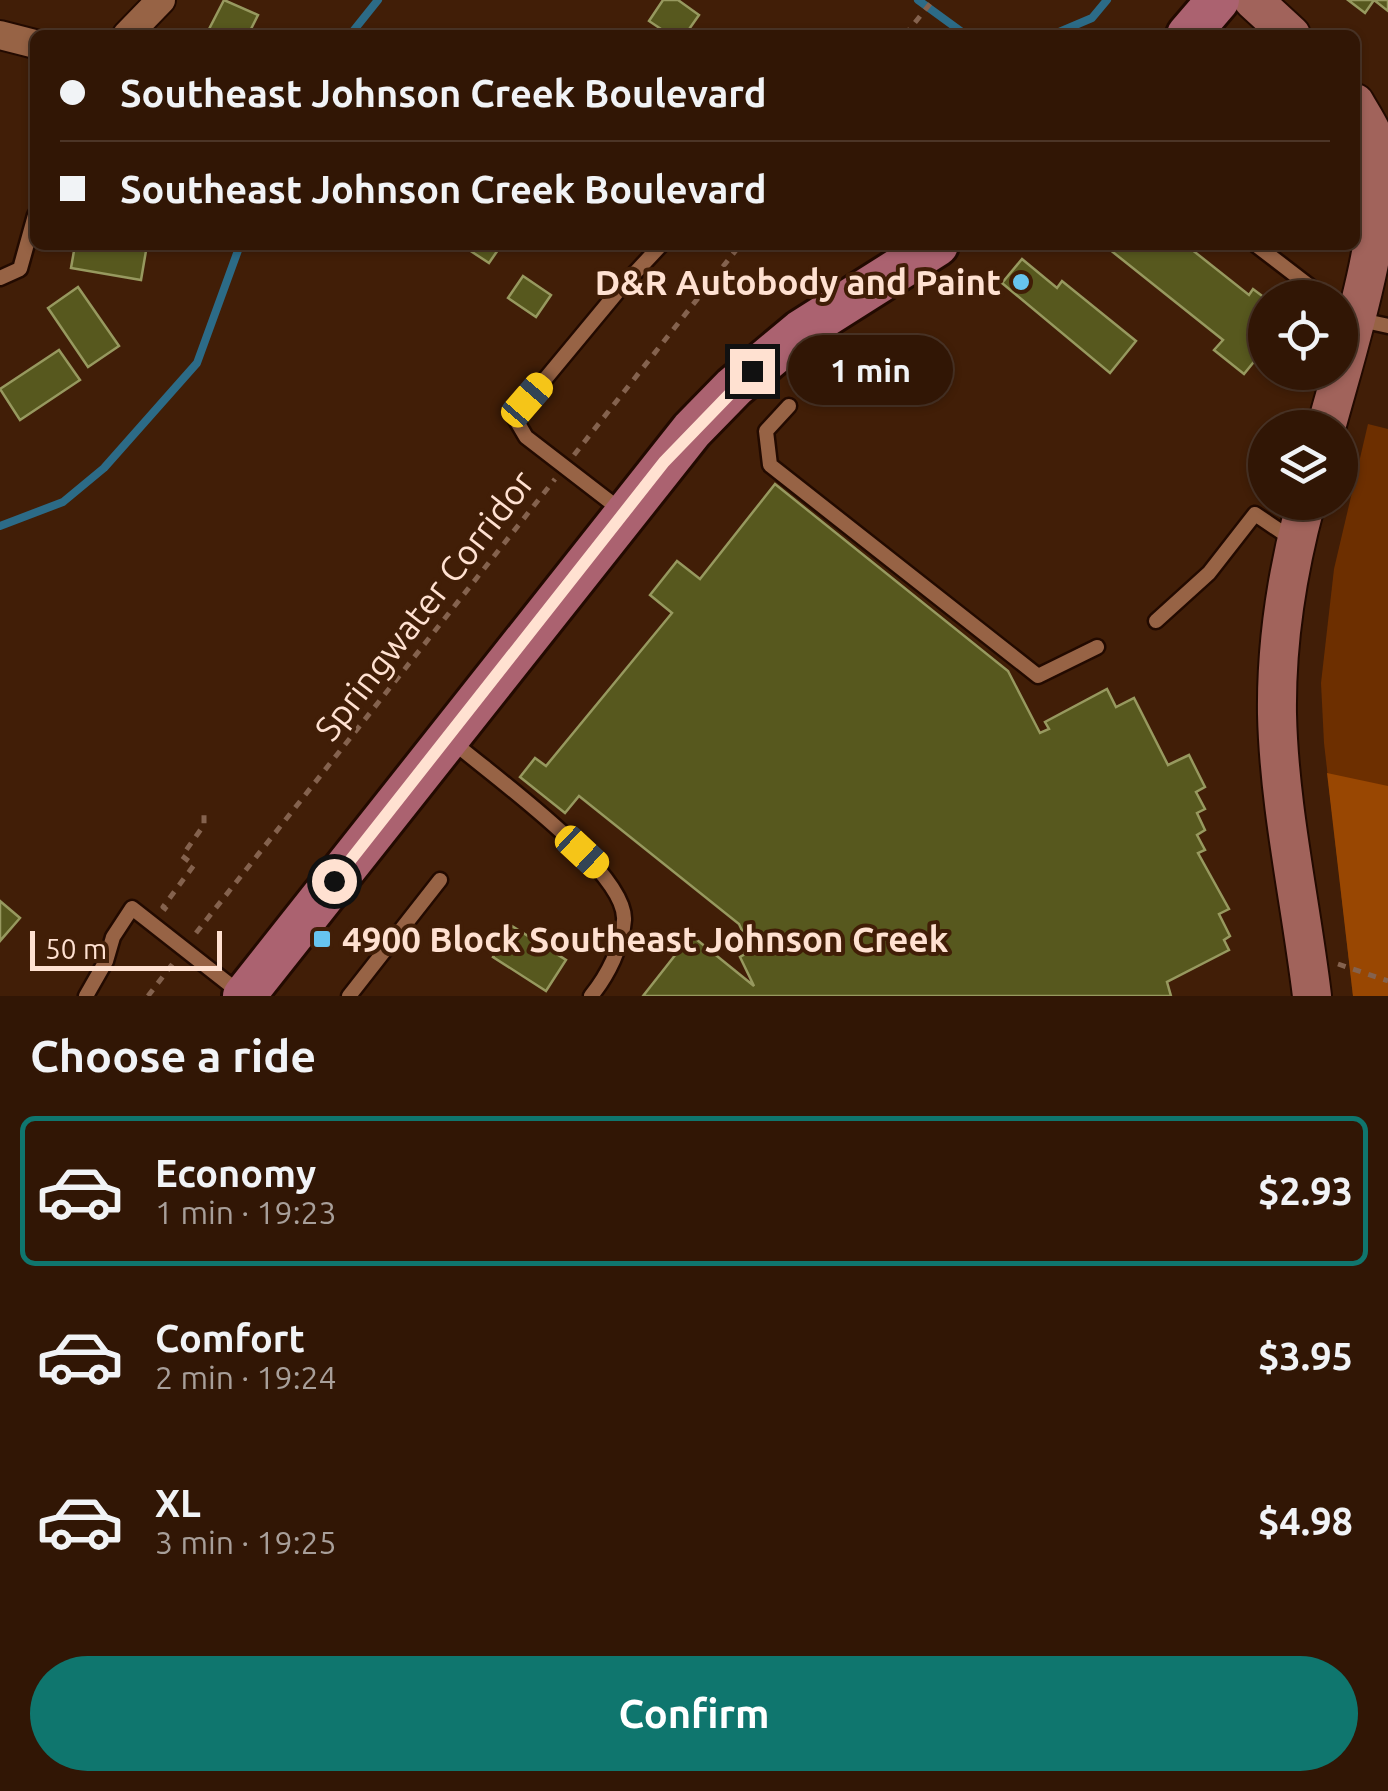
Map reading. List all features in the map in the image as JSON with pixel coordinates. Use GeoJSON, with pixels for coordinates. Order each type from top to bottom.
{"type":"FeatureCollection","features":[{"type":"Feature","properties":{"kind":"main road"},"geometry":{"type":"LineString","coordinates":[[1192,30],[1218,0]]}},
{"type":"Feature","properties":{"kind":"main road"},"geometry":{"type":"LineString","coordinates":[[1254,0],[1286,30]]}},
{"type":"Feature","properties":{"kind":"main road"},"geometry":{"type":"LineString","coordinates":[[1358,294],[1375,238],[1381,172],[1378,148],[1360,113]]}},
{"type":"Feature","properties":{"kind":"main road"},"geometry":{"type":"LineString","coordinates":[[243,996],[692,430],[771,354],[855,295],[929,250]]}},
{"type":"Feature","properties":{"kind":"main road"},"geometry":{"type":"LineString","coordinates":[[1301,520],[1284,605],[1277,718],[1312,996]]}},
{"type":"Feature","properties":{"kind":"street"},"geometry":{"type":"LineString","coordinates":[[132,30],[161,0]]}},
{"type":"Feature","properties":{"kind":"street"},"geometry":{"type":"LineString","coordinates":[[0,35],[30,43]]}},
{"type":"Feature","properties":{"kind":"lane"},"geometry":{"type":"LineString","coordinates":[[0,278],[20,269],[30,233]]}},
{"type":"Feature","properties":{"kind":"lane"},"geometry":{"type":"LineString","coordinates":[[624,513],[526,438],[516,420],[527,400],[657,250]]}},
{"type":"Feature","properties":{"kind":"lane"},"geometry":{"type":"LineString","coordinates":[[1263,250],[1308,280]]}},
{"type":"Feature","properties":{"kind":"lane"},"geometry":{"type":"LineString","coordinates":[[789,406],[766,431],[770,465],[978,630],[1038,676],[1098,648]]}},
{"type":"Feature","properties":{"kind":"lane"},"geometry":{"type":"LineString","coordinates":[[1156,621],[1209,574],[1255,514],[1296,541]]}},
{"type":"Feature","properties":{"kind":"lane"},"geometry":{"type":"LineString","coordinates":[[448,737],[562,834],[602,871],[617,892],[624,918],[608,974],[591,996]]}},
{"type":"Feature","properties":{"kind":"lane"},"geometry":{"type":"LineString","coordinates":[[349,996],[440,880]]}},
{"type":"Feature","properties":{"kind":"lane"},"geometry":{"type":"LineString","coordinates":[[86,996],[132,908],[243,996]]}},
{"type":"Feature","properties":{"kind":"path"},"geometry":{"type":"LineString","coordinates":[[910,30],[933,0]]}},
{"type":"Feature","properties":{"kind":"path","name":"Springwater Corridor"},"geometry":{"type":"LineString","coordinates":[[148,996],[736,250]]}},
{"type":"Feature","properties":{"kind":"path"},"geometry":{"type":"LineString","coordinates":[[174,915],[163,907],[194,864],[182,856],[204,826],[204,810]]}},
{"type":"Feature","properties":{"kind":"path"},"geometry":{"type":"LineString","coordinates":[[186,924],[197,932]]}},
{"type":"Feature","properties":{"kind":"path"},"geometry":{"type":"LineString","coordinates":[[1306,953],[1388,981]]}},
{"type":"Feature","properties":{"kind":"shaded area"},"geometry":{"type":"Polygon","coordinates":[[[1368,424],[1388,429],[1388,996],[1353,996],[1324,743],[1321,683],[1334,569],[1345,520],[1358,520],[1358,467],[1368,424]]]}},
{"type":"Feature","properties":{"kind":"shaded area"},"geometry":{"type":"Polygon","coordinates":[[[1327,773],[1388,786],[1388,996],[1353,996],[1327,773]]]}},
{"type":"Feature","properties":{"kind":"building"},"geometry":{"type":"Polygon","coordinates":[[[224,0],[258,15],[250,30],[209,30],[224,0]]]}},
{"type":"Feature","properties":{"kind":"building"},"geometry":{"type":"Polygon","coordinates":[[[663,0],[678,0],[699,15],[688,30],[662,30],[649,21],[663,0]]]}},
{"type":"Feature","properties":{"kind":"building"},"geometry":{"type":"Polygon","coordinates":[[[1348,0],[1374,0],[1365,13],[1348,0]]]}},
{"type":"Feature","properties":{"kind":"building"},"geometry":{"type":"Polygon","coordinates":[[[1374,0],[1388,0],[1388,11],[1374,0]]]}},
{"type":"Feature","properties":{"kind":"building"},"geometry":{"type":"Polygon","coordinates":[[[74,250],[146,250],[141,280],[71,268],[74,250]]]}},
{"type":"Feature","properties":{"kind":"building"},"geometry":{"type":"Polygon","coordinates":[[[469,250],[498,250],[489,263],[469,250]]]}},
{"type":"Feature","properties":{"kind":"building"},"geometry":{"type":"Polygon","coordinates":[[[1110,250],[1192,250],[1248,294],[1248,369],[1244,374],[1214,350],[1223,340],[1110,250]]]}},
{"type":"Feature","properties":{"kind":"building"},"geometry":{"type":"Polygon","coordinates":[[[1022,259],[1057,288],[1062,281],[1136,341],[1110,373],[1002,283],[1022,259]]]}},
{"type":"Feature","properties":{"kind":"building"},"geometry":{"type":"Polygon","coordinates":[[[523,276],[551,295],[536,317],[508,298],[523,276]]]}},
{"type":"Feature","properties":{"kind":"building"},"geometry":{"type":"Polygon","coordinates":[[[78,287],[119,346],[88,367],[48,308],[78,287]]]}},
{"type":"Feature","properties":{"kind":"building"},"geometry":{"type":"Polygon","coordinates":[[[59,350],[80,380],[20,420],[0,389],[59,350]]]}},
{"type":"Feature","properties":{"kind":"building"},"geometry":{"type":"Polygon","coordinates":[[[775,484],[1008,671],[1040,733],[1049,729],[1045,722],[1107,689],[1116,707],[1134,698],[1168,765],[1189,755],[1205,787],[1196,792],[1205,809],[1197,813],[1205,830],[1197,835],[1205,850],[1198,853],[1229,909],[1219,914],[1230,936],[1224,940],[1229,950],[1167,982],[1171,996],[643,996],[691,935],[754,986],[740,957],[745,954],[739,942],[746,939],[739,924],[579,796],[565,813],[520,777],[535,758],[546,766],[672,613],[650,595],[677,561],[700,579],[775,484]]]}},
{"type":"Feature","properties":{"kind":"building"},"geometry":{"type":"Polygon","coordinates":[[[0,901],[20,918],[0,941],[0,901]]]}},
{"type":"Feature","properties":{"kind":"building"},"geometry":{"type":"Polygon","coordinates":[[[512,926],[566,960],[546,991],[493,957],[512,926]]]}},
{"type":"Feature","properties":{"kind":"waterway"},"geometry":{"type":"LineString","coordinates":[[354,30],[378,0]]}},
{"type":"Feature","properties":{"kind":"waterway"},"geometry":{"type":"LineString","coordinates":[[918,0],[959,30]]}},
{"type":"Feature","properties":{"kind":"waterway"},"geometry":{"type":"LineString","coordinates":[[1064,30],[1092,18],[1107,0]]}},
{"type":"Feature","properties":{"kind":"waterway"},"geometry":{"type":"LineString","coordinates":[[0,526],[63,502],[104,468],[197,363],[238,250]]}},
{"type":"Feature","properties":{"kind":"place","name":"D&R Autobody and Paint"},"geometry":{"type":"Point","coordinates":[1021,282]}},
{"type":"Feature","properties":{"kind":"place","name":"4900 Block Southeast Johnson Creek"},"geometry":{"type":"Point","coordinates":[322,939]}},
{"type":"Feature","properties":{"kind":"route"},"geometry":{"type":"LineString","coordinates":[[334,881],[664,462],[752,371]]}}]}
